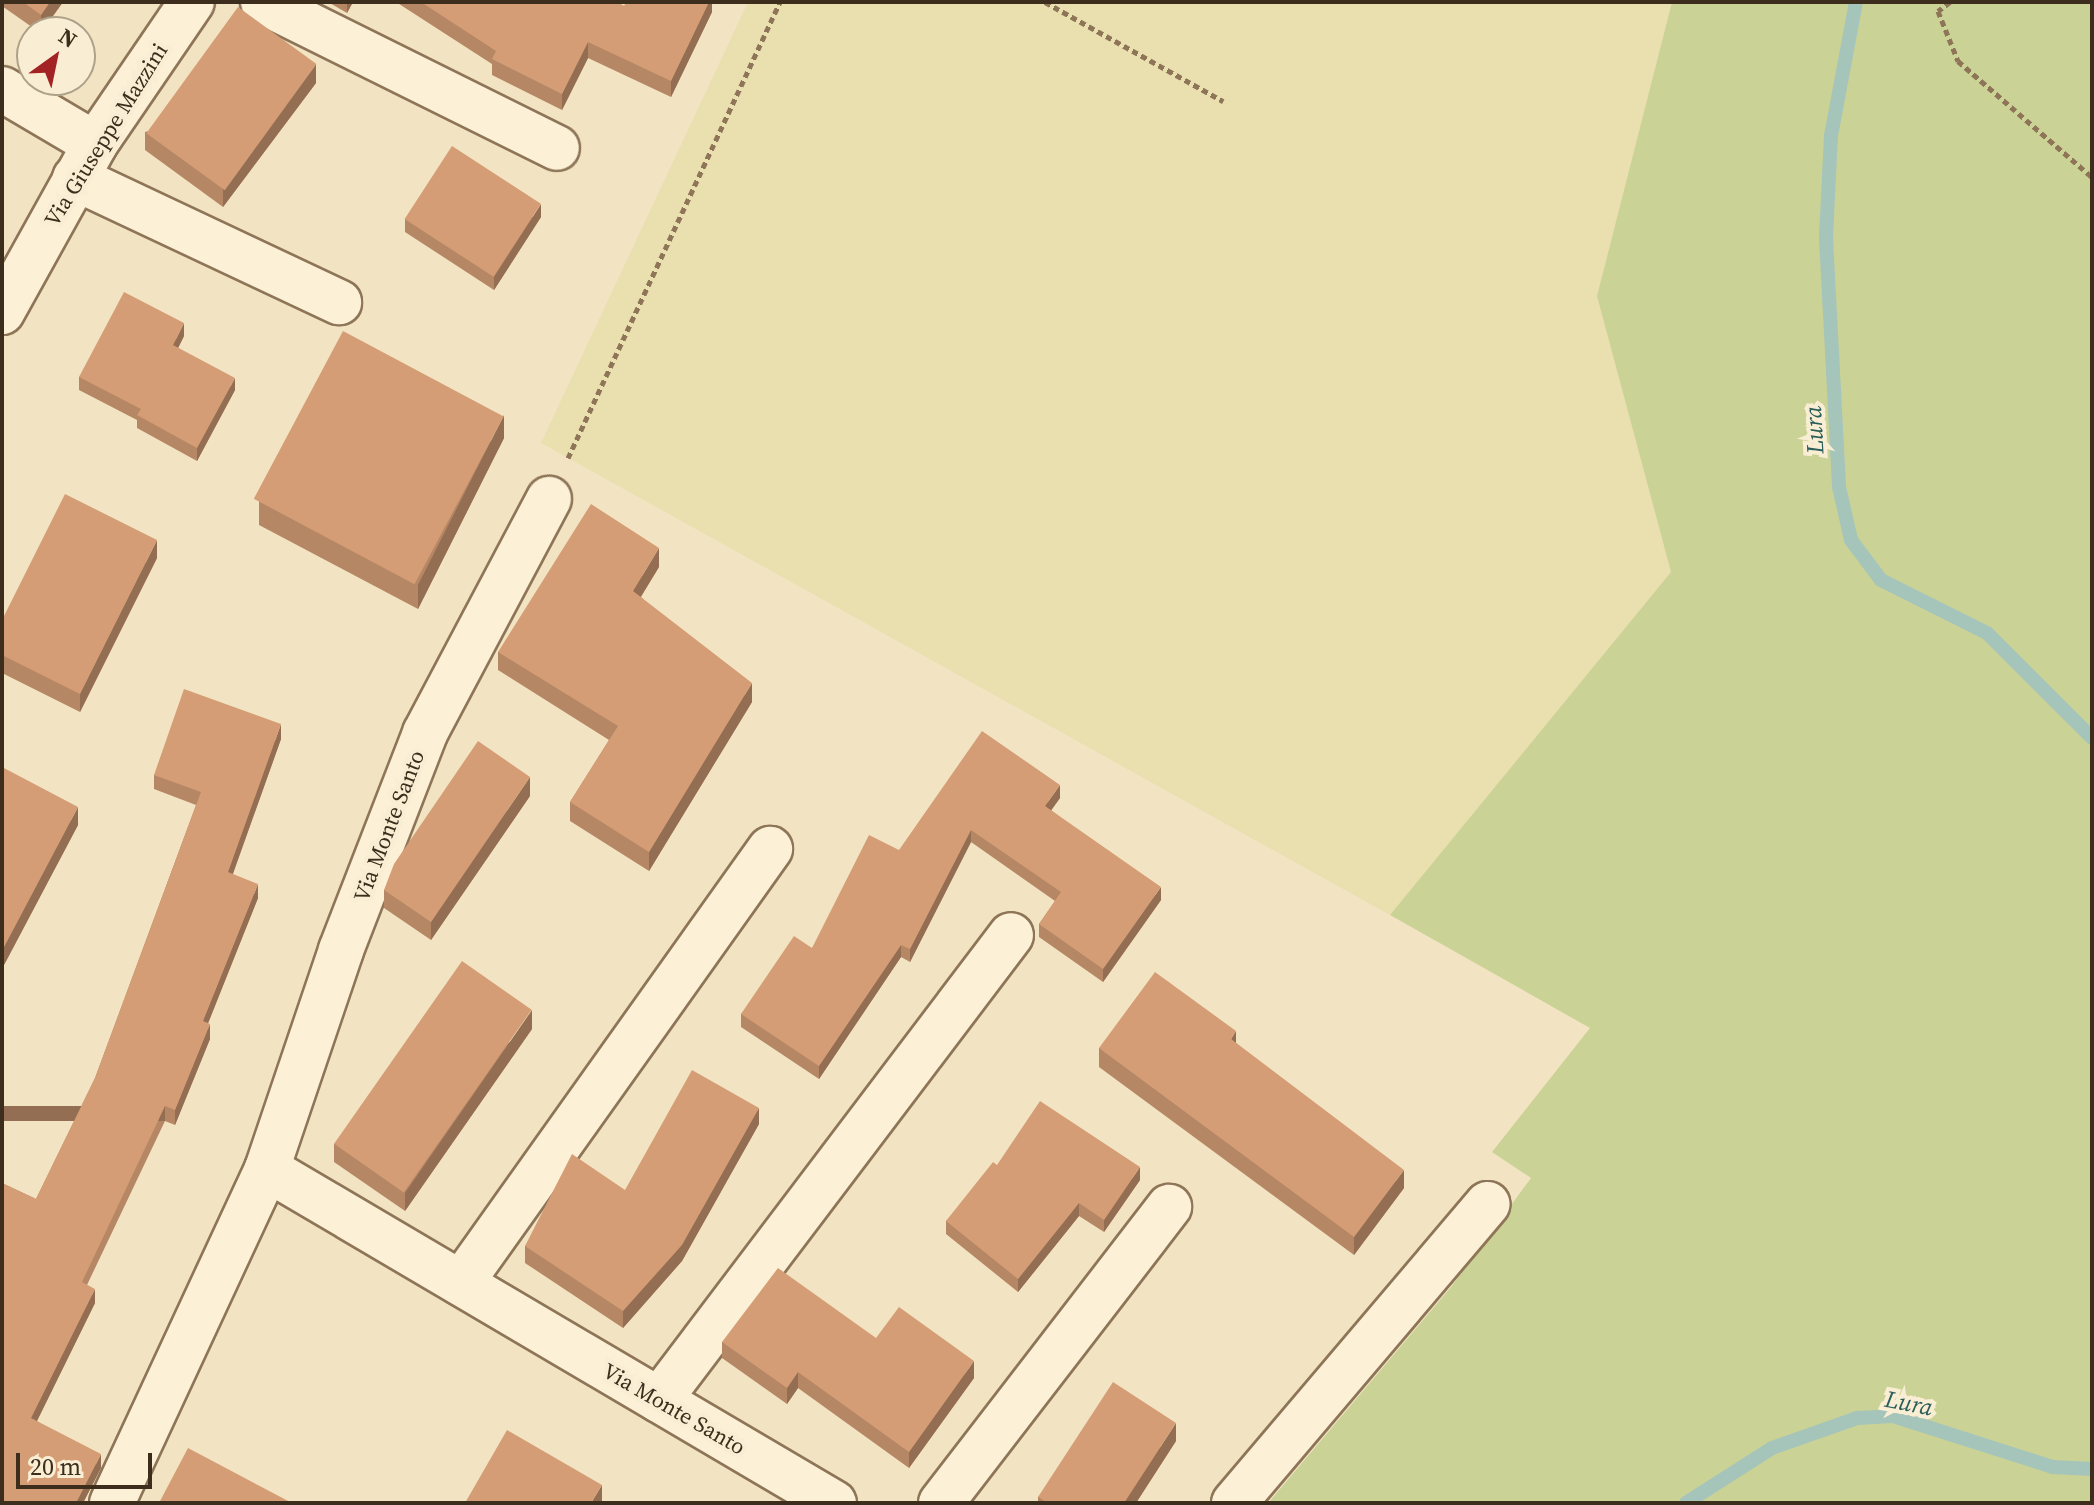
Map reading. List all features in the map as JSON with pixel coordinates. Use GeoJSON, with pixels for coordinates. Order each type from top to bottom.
{"type":"FeatureCollection","features":[{"type":"Feature","properties":{"kind":"street","name":"Via Giuseppe Mazzini"},"geometry":{"type":"LineString","coordinates":[[2,312],[85,161],[192,2]]}},
{"type":"Feature","properties":{"kind":"street"},"geometry":{"type":"LineString","coordinates":[[263,2],[557,148]]}},
{"type":"Feature","properties":{"kind":"street"},"geometry":{"type":"LineString","coordinates":[[2,89],[85,161],[339,302]]}},
{"type":"Feature","properties":{"kind":"street","name":"Via Monte Santo"},"geometry":{"type":"LineString","coordinates":[[112,1503],[267,1169],[341,950],[425,733],[549,499]]}},
{"type":"Feature","properties":{"kind":"street"},"geometry":{"type":"LineString","coordinates":[[461,1283],[770,849]]}},
{"type":"Feature","properties":{"kind":"street"},"geometry":{"type":"LineString","coordinates":[[659,1400],[1011,935]]}},
{"type":"Feature","properties":{"kind":"street","name":"Via Monte Santo"},"geometry":{"type":"LineString","coordinates":[[267,1169],[834,1503]]}},
{"type":"Feature","properties":{"kind":"street"},"geometry":{"type":"LineString","coordinates":[[1234,1503],[1488,1204]]}},
{"type":"Feature","properties":{"kind":"street"},"geometry":{"type":"LineString","coordinates":[[941,1503],[1169,1207]]}},
{"type":"Feature","properties":{"kind":"path"},"geometry":{"type":"LineString","coordinates":[[549,499],[780,2]]}},
{"type":"Feature","properties":{"kind":"path"},"geometry":{"type":"LineString","coordinates":[[1045,2],[1223,101]]}},
{"type":"Feature","properties":{"kind":"path"},"geometry":{"type":"LineString","coordinates":[[1950,2],[1938,11],[1958,61],[2092,177]]}},
{"type":"Feature","properties":{"kind":"shaded area"},"geometry":{"type":"Polygon","coordinates":[[[748,2],[1672,2],[1597,296],[1671,572],[1390,915],[541,443],[748,2]]]}},
{"type":"Feature","properties":{"kind":"green space"},"geometry":{"type":"Polygon","coordinates":[[[1672,2],[2092,2],[2092,1503],[1268,1503],[1451,1287],[1531,1178],[1492,1152],[1590,1028],[1390,915],[1671,572],[1597,296],[1672,2]]]}},
{"type":"Feature","properties":{"kind":"building"},"geometry":{"type":"Polygon","coordinates":[[[23,2],[50,2],[41,15],[23,2]]]}},
{"type":"Feature","properties":{"kind":"building"},"geometry":{"type":"Polygon","coordinates":[[[421,2],[616,2],[624,6],[626,2],[709,2],[671,81],[588,42],[562,94],[492,59],[496,51],[421,2]]]}},
{"type":"Feature","properties":{"kind":"building"},"geometry":{"type":"Polygon","coordinates":[[[238,7],[316,64],[225,190],[146,133],[238,7]]]}},
{"type":"Feature","properties":{"kind":"building"},"geometry":{"type":"Polygon","coordinates":[[[452,146],[541,204],[494,277],[405,219],[452,146]]]}},
{"type":"Feature","properties":{"kind":"building"},"geometry":{"type":"Polygon","coordinates":[[[124,292],[184,323],[173,345],[235,378],[197,448],[137,415],[141,409],[79,377],[124,292]]]}},
{"type":"Feature","properties":{"kind":"building"},"geometry":{"type":"Polygon","coordinates":[[[343,331],[504,416],[414,584],[254,499],[343,331]]]}},
{"type":"Feature","properties":{"kind":"building"},"geometry":{"type":"Polygon","coordinates":[[[65,494],[157,540],[80,694],[2,655],[2,620],[65,494]]]}},
{"type":"Feature","properties":{"kind":"building"},"geometry":{"type":"Polygon","coordinates":[[[591,504],[659,548],[633,591],[752,683],[649,852],[570,802],[618,726],[498,652],[591,504]]]}},
{"type":"Feature","properties":{"kind":"building"},"geometry":{"type":"Polygon","coordinates":[[[184,689],[281,724],[228,872],[258,884],[203,1021],[210,1024],[175,1110],[165,1106],[82,1282],[95,1289],[31,1418],[101,1454],[76,1503],[2,1503],[2,1183],[36,1199],[95,1078],[201,792],[154,775],[184,689]]]}},
{"type":"Feature","properties":{"kind":"building"},"geometry":{"type":"Polygon","coordinates":[[[982,731],[1060,785],[1045,806],[1161,887],[1103,969],[1039,924],[1061,892],[971,830],[910,949],[901,945],[819,1066],[741,1014],[794,936],[812,948],[869,835],[899,850],[982,731]]]}},
{"type":"Feature","properties":{"kind":"building"},"geometry":{"type":"Polygon","coordinates":[[[478,741],[530,777],[431,922],[384,890],[394,864],[478,741]]]}},
{"type":"Feature","properties":{"kind":"building"},"geometry":{"type":"Polygon","coordinates":[[[2,767],[78,807],[4,947],[2,945],[2,767]]]}},
{"type":"Feature","properties":{"kind":"building"},"geometry":{"type":"Polygon","coordinates":[[[462,961],[532,1010],[404,1192],[334,1144],[462,961]]]}},
{"type":"Feature","properties":{"kind":"building"},"geometry":{"type":"Polygon","coordinates":[[[1155,972],[1236,1031],[1231,1039],[1404,1170],[1354,1237],[1099,1048],[1155,972]]]}},
{"type":"Feature","properties":{"kind":"building"},"geometry":{"type":"Polygon","coordinates":[[[692,1070],[759,1108],[682,1245],[623,1311],[525,1246],[572,1154],[625,1190],[692,1070]]]}},
{"type":"Feature","properties":{"kind":"building"},"geometry":{"type":"Polygon","coordinates":[[[1040,1101],[1140,1167],[1104,1220],[1079,1203],[1018,1279],[946,1221],[993,1162],[997,1165],[1040,1101]]]}},
{"type":"Feature","properties":{"kind":"building"},"geometry":{"type":"Polygon","coordinates":[[[778,1268],[876,1338],[899,1307],[974,1361],[909,1452],[798,1372],[787,1388],[722,1342],[778,1268]]]}},
{"type":"Feature","properties":{"kind":"building"},"geometry":{"type":"Polygon","coordinates":[[[1113,1382],[1176,1423],[1124,1503],[1048,1503],[1038,1497],[1113,1382]]]}},
{"type":"Feature","properties":{"kind":"building"},"geometry":{"type":"Polygon","coordinates":[[[507,1430],[602,1485],[591,1503],[465,1503],[507,1430]]]}},
{"type":"Feature","properties":{"kind":"building"},"geometry":{"type":"Polygon","coordinates":[[[188,1448],[292,1503],[159,1503],[188,1448]]]}},
{"type":"Feature","properties":{"kind":"waterway","name":"Lura"},"geometry":{"type":"LineString","coordinates":[[1856,2],[1831,135],[1826,238],[1839,487],[1851,540],[1881,580],[1987,633],[2092,738]]}},
{"type":"Feature","properties":{"kind":"waterway","name":"Lura"},"geometry":{"type":"LineString","coordinates":[[1686,1503],[1772,1448],[1857,1418],[1893,1416],[2053,1467],[2092,1469]]}}]}
